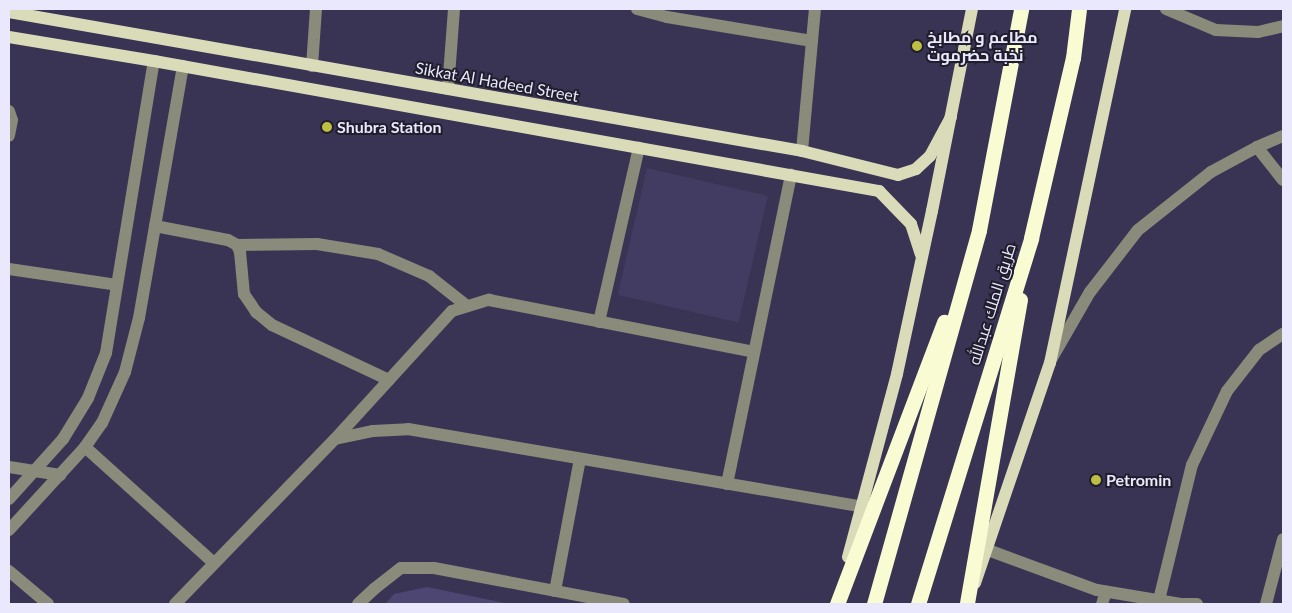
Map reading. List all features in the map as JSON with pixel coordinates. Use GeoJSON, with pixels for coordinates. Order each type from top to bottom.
{"type":"FeatureCollection","features":[{"type":"Feature","properties":{"kind":"highway"},"geometry":{"type":"LineString","coordinates":[[1014,9],[1014,49]]}},
{"type":"Feature","properties":{"kind":"highway","name":"طريق الملك عبدالله"},"geometry":{"type":"LineString","coordinates":[[874,604],[979,230],[1021,9]]}},
{"type":"Feature","properties":{"kind":"highway","name":"طريق الملك عبدالله"},"geometry":{"type":"LineString","coordinates":[[918,604],[1031,238],[1073,58],[1079,9]]}},
{"type":"Feature","properties":{"kind":"highway"},"geometry":{"type":"LineString","coordinates":[[1073,58],[1088,9]]}},
{"type":"Feature","properties":{"kind":"highway"},"geometry":{"type":"LineString","coordinates":[[836,604],[979,230]]}},
{"type":"Feature","properties":{"kind":"highway"},"geometry":{"type":"LineString","coordinates":[[967,604],[1031,238]]}},
{"type":"Feature","properties":{"kind":"main road"},"geometry":{"type":"LineString","coordinates":[[836,604],[897,374],[972,9]]}},
{"type":"Feature","properties":{"kind":"main road"},"geometry":{"type":"LineString","coordinates":[[967,604],[988,550],[1050,363],[1125,9]]}},
{"type":"Feature","properties":{"kind":"main road","name":"Sikkat Al Hadeed Street"},"geometry":{"type":"LineString","coordinates":[[9,12],[802,151],[882,172],[898,174],[916,168],[930,156],[951,116]]}},
{"type":"Feature","properties":{"kind":"main road"},"geometry":{"type":"LineString","coordinates":[[9,37],[183,66],[879,191],[911,224],[921,254]]}},
{"type":"Feature","properties":{"kind":"main road"},"geometry":{"type":"LineString","coordinates":[[879,191],[882,172]]}},
{"type":"Feature","properties":{"kind":"street"},"geometry":{"type":"LineString","coordinates":[[312,66],[316,9]]}},
{"type":"Feature","properties":{"kind":"street"},"geometry":{"type":"LineString","coordinates":[[448,89],[454,9]]}},
{"type":"Feature","properties":{"kind":"street"},"geometry":{"type":"LineString","coordinates":[[637,9],[668,13],[812,41]]}},
{"type":"Feature","properties":{"kind":"street"},"geometry":{"type":"LineString","coordinates":[[802,151],[816,9]]}},
{"type":"Feature","properties":{"kind":"street"},"geometry":{"type":"LineString","coordinates":[[1166,9],[1216,30],[1258,32],[1283,26]]}},
{"type":"Feature","properties":{"kind":"street"},"geometry":{"type":"LineString","coordinates":[[9,499],[63,439],[88,398],[106,353],[154,61]]}},
{"type":"Feature","properties":{"kind":"street"},"geometry":{"type":"LineString","coordinates":[[9,530],[85,447],[102,423],[126,372],[139,318],[183,66]]}},
{"type":"Feature","properties":{"kind":"street"},"geometry":{"type":"LineString","coordinates":[[9,111],[12,120],[9,136]]}},
{"type":"Feature","properties":{"kind":"street"},"geometry":{"type":"LineString","coordinates":[[1050,363],[1090,292],[1138,230],[1211,172],[1257,147],[1283,136]]}},
{"type":"Feature","properties":{"kind":"street"},"geometry":{"type":"LineString","coordinates":[[1257,147],[1283,180]]}},
{"type":"Feature","properties":{"kind":"street"},"geometry":{"type":"LineString","coordinates":[[599,322],[639,148]]}},
{"type":"Feature","properties":{"kind":"street"},"geometry":{"type":"LineString","coordinates":[[727,484],[791,176]]}},
{"type":"Feature","properties":{"kind":"street"},"geometry":{"type":"LineString","coordinates":[[155,226],[228,240],[237,245],[317,244],[378,254],[429,276],[467,306]]}},
{"type":"Feature","properties":{"kind":"street"},"geometry":{"type":"LineString","coordinates":[[237,245],[240,252],[244,294],[256,312],[272,325],[388,380]]}},
{"type":"Feature","properties":{"kind":"street"},"geometry":{"type":"LineString","coordinates":[[9,268],[117,285]]}},
{"type":"Feature","properties":{"kind":"street"},"geometry":{"type":"LineString","coordinates":[[175,604],[335,439],[452,310],[489,300],[754,352]]}},
{"type":"Feature","properties":{"kind":"street"},"geometry":{"type":"LineString","coordinates":[[1158,600],[1192,465],[1227,391],[1259,350],[1283,334]]}},
{"type":"Feature","properties":{"kind":"street"},"geometry":{"type":"LineString","coordinates":[[335,439],[374,431],[408,429],[863,507]]}},
{"type":"Feature","properties":{"kind":"street"},"geometry":{"type":"LineString","coordinates":[[85,447],[214,563]]}},
{"type":"Feature","properties":{"kind":"street"},"geometry":{"type":"LineString","coordinates":[[555,591],[580,459]]}},
{"type":"Feature","properties":{"kind":"street"},"geometry":{"type":"LineString","coordinates":[[9,467],[60,475]]}},
{"type":"Feature","properties":{"kind":"street"},"geometry":{"type":"LineString","coordinates":[[1266,604],[1283,539]]}},
{"type":"Feature","properties":{"kind":"street"},"geometry":{"type":"LineString","coordinates":[[988,550],[1106,592],[1197,604]]}},
{"type":"Feature","properties":{"kind":"street"},"geometry":{"type":"LineString","coordinates":[[358,604],[401,568],[434,568],[624,604]]}},
{"type":"Feature","properties":{"kind":"street"},"geometry":{"type":"LineString","coordinates":[[9,571],[48,604]]}},
{"type":"Feature","properties":{"kind":"street"},"geometry":{"type":"LineString","coordinates":[[1102,604],[1106,592]]}},
{"type":"Feature","properties":{"kind":"shaded area"},"geometry":{"type":"Polygon","coordinates":[[[647,168],[768,196],[739,323],[618,295],[647,168]]]}},
{"type":"Feature","properties":{"kind":"shaded area"},"geometry":{"type":"Polygon","coordinates":[[[427,587],[510,604],[385,604],[394,594],[427,587]]]}},
{"type":"Feature","properties":{"kind":"place","name":"مطاعم و مطابخ نخبة حضرموت"},"geometry":{"type":"Point","coordinates":[917,46]}},
{"type":"Feature","properties":{"kind":"place","name":"Shubra Station"},"geometry":{"type":"Point","coordinates":[327,127]}},
{"type":"Feature","properties":{"kind":"place","name":"Petromin"},"geometry":{"type":"Point","coordinates":[1096,480]}}]}
